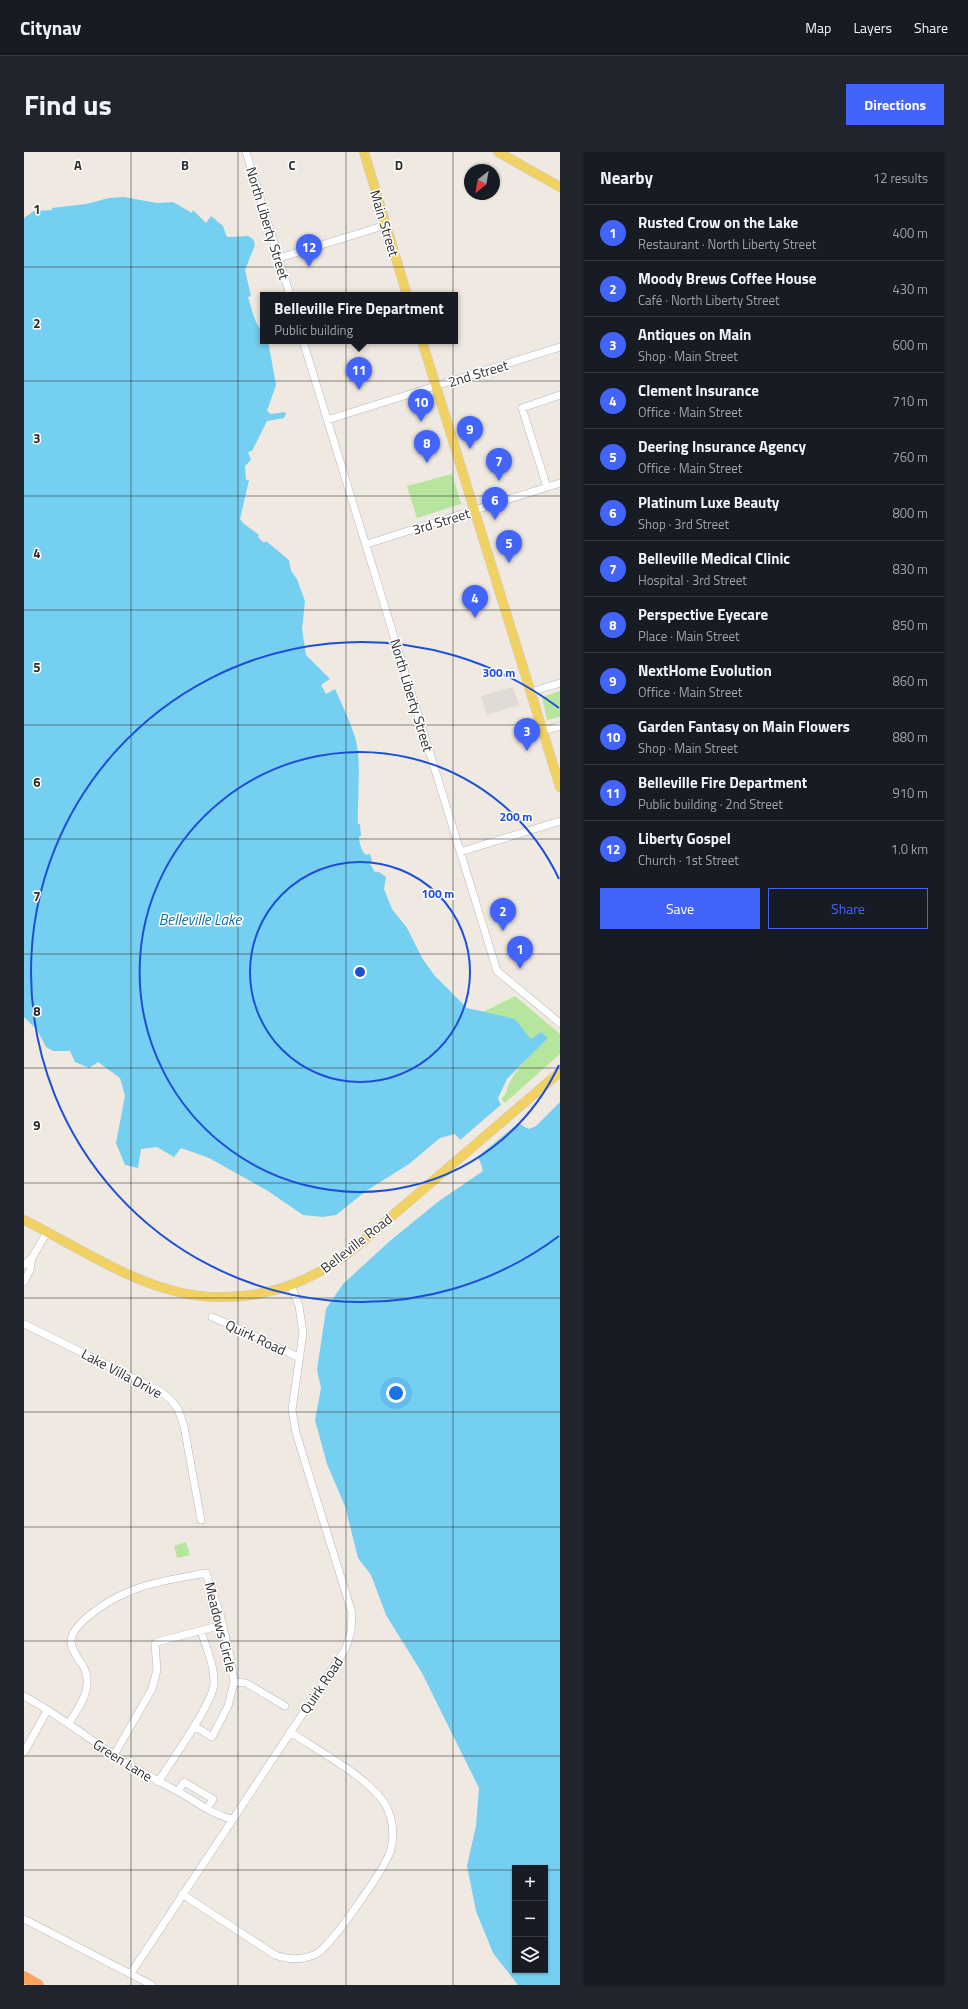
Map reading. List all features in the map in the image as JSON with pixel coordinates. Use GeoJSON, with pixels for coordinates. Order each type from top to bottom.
{"type":"FeatureCollection","features":[{"type":"Feature","properties":{"kind":"highway"},"geometry":{"type":"LineString","coordinates":[[24,1977],[38,1985]]}},
{"type":"Feature","properties":{"kind":"main road","name":"Main Street"},"geometry":{"type":"LineString","coordinates":[[364,152],[406,292]]}},
{"type":"Feature","properties":{"kind":"main road"},"geometry":{"type":"LineString","coordinates":[[498,152],[560,187]]}},
{"type":"Feature","properties":{"kind":"main road"},"geometry":{"type":"LineString","coordinates":[[423,344],[560,787]]}},
{"type":"Feature","properties":{"kind":"main road","name":"Belleville Road"},"geometry":{"type":"LineString","coordinates":[[24,1220],[144,1281],[180,1292],[201,1296],[239,1296],[256,1294],[291,1285],[320,1272],[344,1256],[469,1152],[560,1072]]}},
{"type":"Feature","properties":{"kind":"street","name":"North Liberty Street"},"geometry":{"type":"LineString","coordinates":[[246,152],[289,292]]}},
{"type":"Feature","properties":{"kind":"street"},"geometry":{"type":"LineString","coordinates":[[279,258],[386,225]]}},
{"type":"Feature","properties":{"kind":"street","name":"North Liberty Street"},"geometry":{"type":"LineString","coordinates":[[304,344],[367,544],[497,971],[560,1023]]}},
{"type":"Feature","properties":{"kind":"street","name":"2nd Street"},"geometry":{"type":"LineString","coordinates":[[327,420],[560,348]]}},
{"type":"Feature","properties":{"kind":"street"},"geometry":{"type":"LineString","coordinates":[[547,487],[522,408],[560,395]]}},
{"type":"Feature","properties":{"kind":"street","name":"3rd Street"},"geometry":{"type":"LineString","coordinates":[[367,544],[560,483]]}},
{"type":"Feature","properties":{"kind":"street"},"geometry":{"type":"LineString","coordinates":[[531,692],[560,683]]}},
{"type":"Feature","properties":{"kind":"street"},"geometry":{"type":"LineString","coordinates":[[543,731],[560,726]]}},
{"type":"Feature","properties":{"kind":"street"},"geometry":{"type":"LineString","coordinates":[[460,852],[560,821]]}},
{"type":"Feature","properties":{"kind":"street"},"geometry":{"type":"LineString","coordinates":[[24,1265],[32,1258],[47,1232]]}},
{"type":"Feature","properties":{"kind":"street"},"geometry":{"type":"LineString","coordinates":[[24,1282],[30,1270],[32,1258]]}},
{"type":"Feature","properties":{"kind":"street","name":"Quirk Road"},"geometry":{"type":"LineString","coordinates":[[131,1973],[231,1819],[345,1650],[350,1638],[353,1622],[347,1594],[296,1433],[292,1410],[303,1333],[302,1319],[291,1285]]}},
{"type":"Feature","properties":{"kind":"street","name":"Quirk Road"},"geometry":{"type":"LineString","coordinates":[[212,1317],[300,1358]]}},
{"type":"Feature","properties":{"kind":"street","name":"Lake Villa Drive"},"geometry":{"type":"LineString","coordinates":[[24,1324],[160,1391],[171,1400],[178,1409],[184,1426],[201,1520]]}},
{"type":"Feature","properties":{"kind":"street","name":"Meadows Circle"},"geometry":{"type":"LineString","coordinates":[[69,1723],[85,1696],[87,1678],[82,1664],[75,1654],[71,1640],[74,1633],[88,1616],[126,1593],[206,1572],[213,1590],[222,1625],[234,1682],[228,1706],[212,1737],[194,1726]]}},
{"type":"Feature","properties":{"kind":"street"},"geometry":{"type":"LineString","coordinates":[[114,1755],[152,1688],[157,1670],[155,1644],[162,1640],[222,1625]]}},
{"type":"Feature","properties":{"kind":"street"},"geometry":{"type":"LineString","coordinates":[[158,1782],[194,1726],[214,1686],[212,1666],[201,1631]]}},
{"type":"Feature","properties":{"kind":"street"},"geometry":{"type":"LineString","coordinates":[[234,1682],[246,1683],[285,1706]]}},
{"type":"Feature","properties":{"kind":"street","name":"Green Lane"},"geometry":{"type":"LineString","coordinates":[[24,1696],[69,1723],[114,1755],[158,1782],[178,1791],[204,1807]]}},
{"type":"Feature","properties":{"kind":"street"},"geometry":{"type":"LineString","coordinates":[[24,1752],[47,1711]]}},
{"type":"Feature","properties":{"kind":"street"},"geometry":{"type":"LineString","coordinates":[[182,1894],[275,1955],[293,1959],[307,1957],[323,1949],[333,1939],[378,1876],[388,1858],[393,1839],[393,1828],[388,1810],[378,1794],[365,1782],[290,1732]]}},
{"type":"Feature","properties":{"kind":"street"},"geometry":{"type":"LineString","coordinates":[[178,1791],[184,1782],[212,1798],[204,1807],[220,1816],[231,1819]]}},
{"type":"Feature","properties":{"kind":"street"},"geometry":{"type":"LineString","coordinates":[[24,1919],[152,1985]]}},
{"type":"Feature","properties":{"kind":"green space"},"geometry":{"type":"Polygon","coordinates":[[[452,474],[461,504],[417,518],[407,486],[452,474]]]}},
{"type":"Feature","properties":{"kind":"green space"},"geometry":{"type":"Polygon","coordinates":[[[560,691],[560,717],[547,720],[542,697],[560,691]]]}},
{"type":"Feature","properties":{"kind":"green space"},"geometry":{"type":"Polygon","coordinates":[[[515,996],[560,1034],[560,1054],[505,1103],[501,1099],[506,1094],[508,1087],[517,1071],[548,1038],[531,1039],[515,1019],[481,1013],[515,996]]]}},
{"type":"Feature","properties":{"kind":"green space"},"geometry":{"type":"Polygon","coordinates":[[[186,1542],[190,1555],[177,1558],[174,1546],[186,1542]]]}},
{"type":"Feature","properties":{"kind":"shaded area"},"geometry":{"type":"Polygon","coordinates":[[[513,687],[519,705],[487,715],[481,696],[513,687]]]}},
{"type":"Feature","properties":{"kind":"water","name":"Belleville Lake"},"geometry":{"type":"Polygon","coordinates":[[[124,197],[157,203],[173,202],[192,213],[193,210],[206,223],[211,216],[223,226],[228,237],[248,236],[253,239],[255,245],[245,270],[251,296],[248,297],[252,312],[260,329],[260,344],[268,344],[269,346],[276,385],[267,411],[271,414],[285,412],[286,414],[284,418],[267,421],[252,451],[248,452],[251,460],[245,466],[246,480],[249,480],[240,519],[244,524],[259,535],[258,537],[264,543],[266,541],[289,560],[291,571],[297,579],[305,601],[302,629],[306,655],[330,679],[321,685],[326,694],[335,689],[355,737],[359,779],[358,824],[360,824],[361,836],[359,836],[359,841],[366,855],[370,854],[372,860],[370,864],[375,872],[379,872],[386,877],[384,889],[392,909],[407,928],[422,958],[435,976],[467,1008],[515,1019],[531,1039],[541,1032],[548,1038],[507,1079],[498,1098],[503,1107],[511,1116],[520,1124],[529,1129],[536,1126],[560,1102],[560,1985],[518,1985],[493,1953],[476,1911],[467,1866],[476,1826],[479,1788],[422,1673],[386,1615],[371,1575],[358,1558],[345,1506],[327,1464],[315,1420],[321,1388],[317,1370],[326,1309],[343,1284],[391,1240],[439,1201],[483,1171],[480,1161],[455,1134],[440,1138],[409,1164],[366,1191],[336,1215],[323,1217],[303,1215],[268,1191],[209,1158],[181,1148],[174,1157],[157,1147],[141,1149],[138,1168],[125,1165],[116,1143],[125,1096],[120,1078],[98,1062],[89,1068],[75,1062],[70,1051],[53,1051],[46,1047],[37,1030],[24,1017],[24,218],[34,211],[52,210],[52,208],[86,204],[109,198],[124,197]]]}},
{"type":"Feature","properties":{"kind":"pier"},"geometry":{"type":"Polygon","coordinates":[[[503,1103],[521,1121],[475,1159],[459,1141],[503,1103]]]}},
{"type":"Feature","properties":{"kind":"place","name":"Liberty Gospel"},"geometry":{"type":"Point","coordinates":[309,267]}},
{"type":"Feature","properties":{"kind":"place","name":"Belleville Fire Department"},"geometry":{"type":"Point","coordinates":[359,390]}},
{"type":"Feature","properties":{"kind":"place","name":"Garden Fantasy on Main Flowers"},"geometry":{"type":"Point","coordinates":[421,422]}},
{"type":"Feature","properties":{"kind":"place","name":"NextHome Evolution"},"geometry":{"type":"Point","coordinates":[470,449]}},
{"type":"Feature","properties":{"kind":"place","name":"Perspective Eyecare"},"geometry":{"type":"Point","coordinates":[427,463]}},
{"type":"Feature","properties":{"kind":"place","name":"Belleville Medical Clinic"},"geometry":{"type":"Point","coordinates":[499,481]}},
{"type":"Feature","properties":{"kind":"place","name":"Platinum Luxe Beauty"},"geometry":{"type":"Point","coordinates":[495,520]}},
{"type":"Feature","properties":{"kind":"place","name":"Deering Insurance Agency"},"geometry":{"type":"Point","coordinates":[509,563]}},
{"type":"Feature","properties":{"kind":"place","name":"Clement Insurance"},"geometry":{"type":"Point","coordinates":[475,618]}},
{"type":"Feature","properties":{"kind":"place","name":"Antiques on Main"},"geometry":{"type":"Point","coordinates":[527,751]}},
{"type":"Feature","properties":{"kind":"place","name":"Moody Brews Coffee House"},"geometry":{"type":"Point","coordinates":[503,931]}},
{"type":"Feature","properties":{"kind":"place","name":"Rusted Crow on the Lake"},"geometry":{"type":"Point","coordinates":[520,969]}}]}
